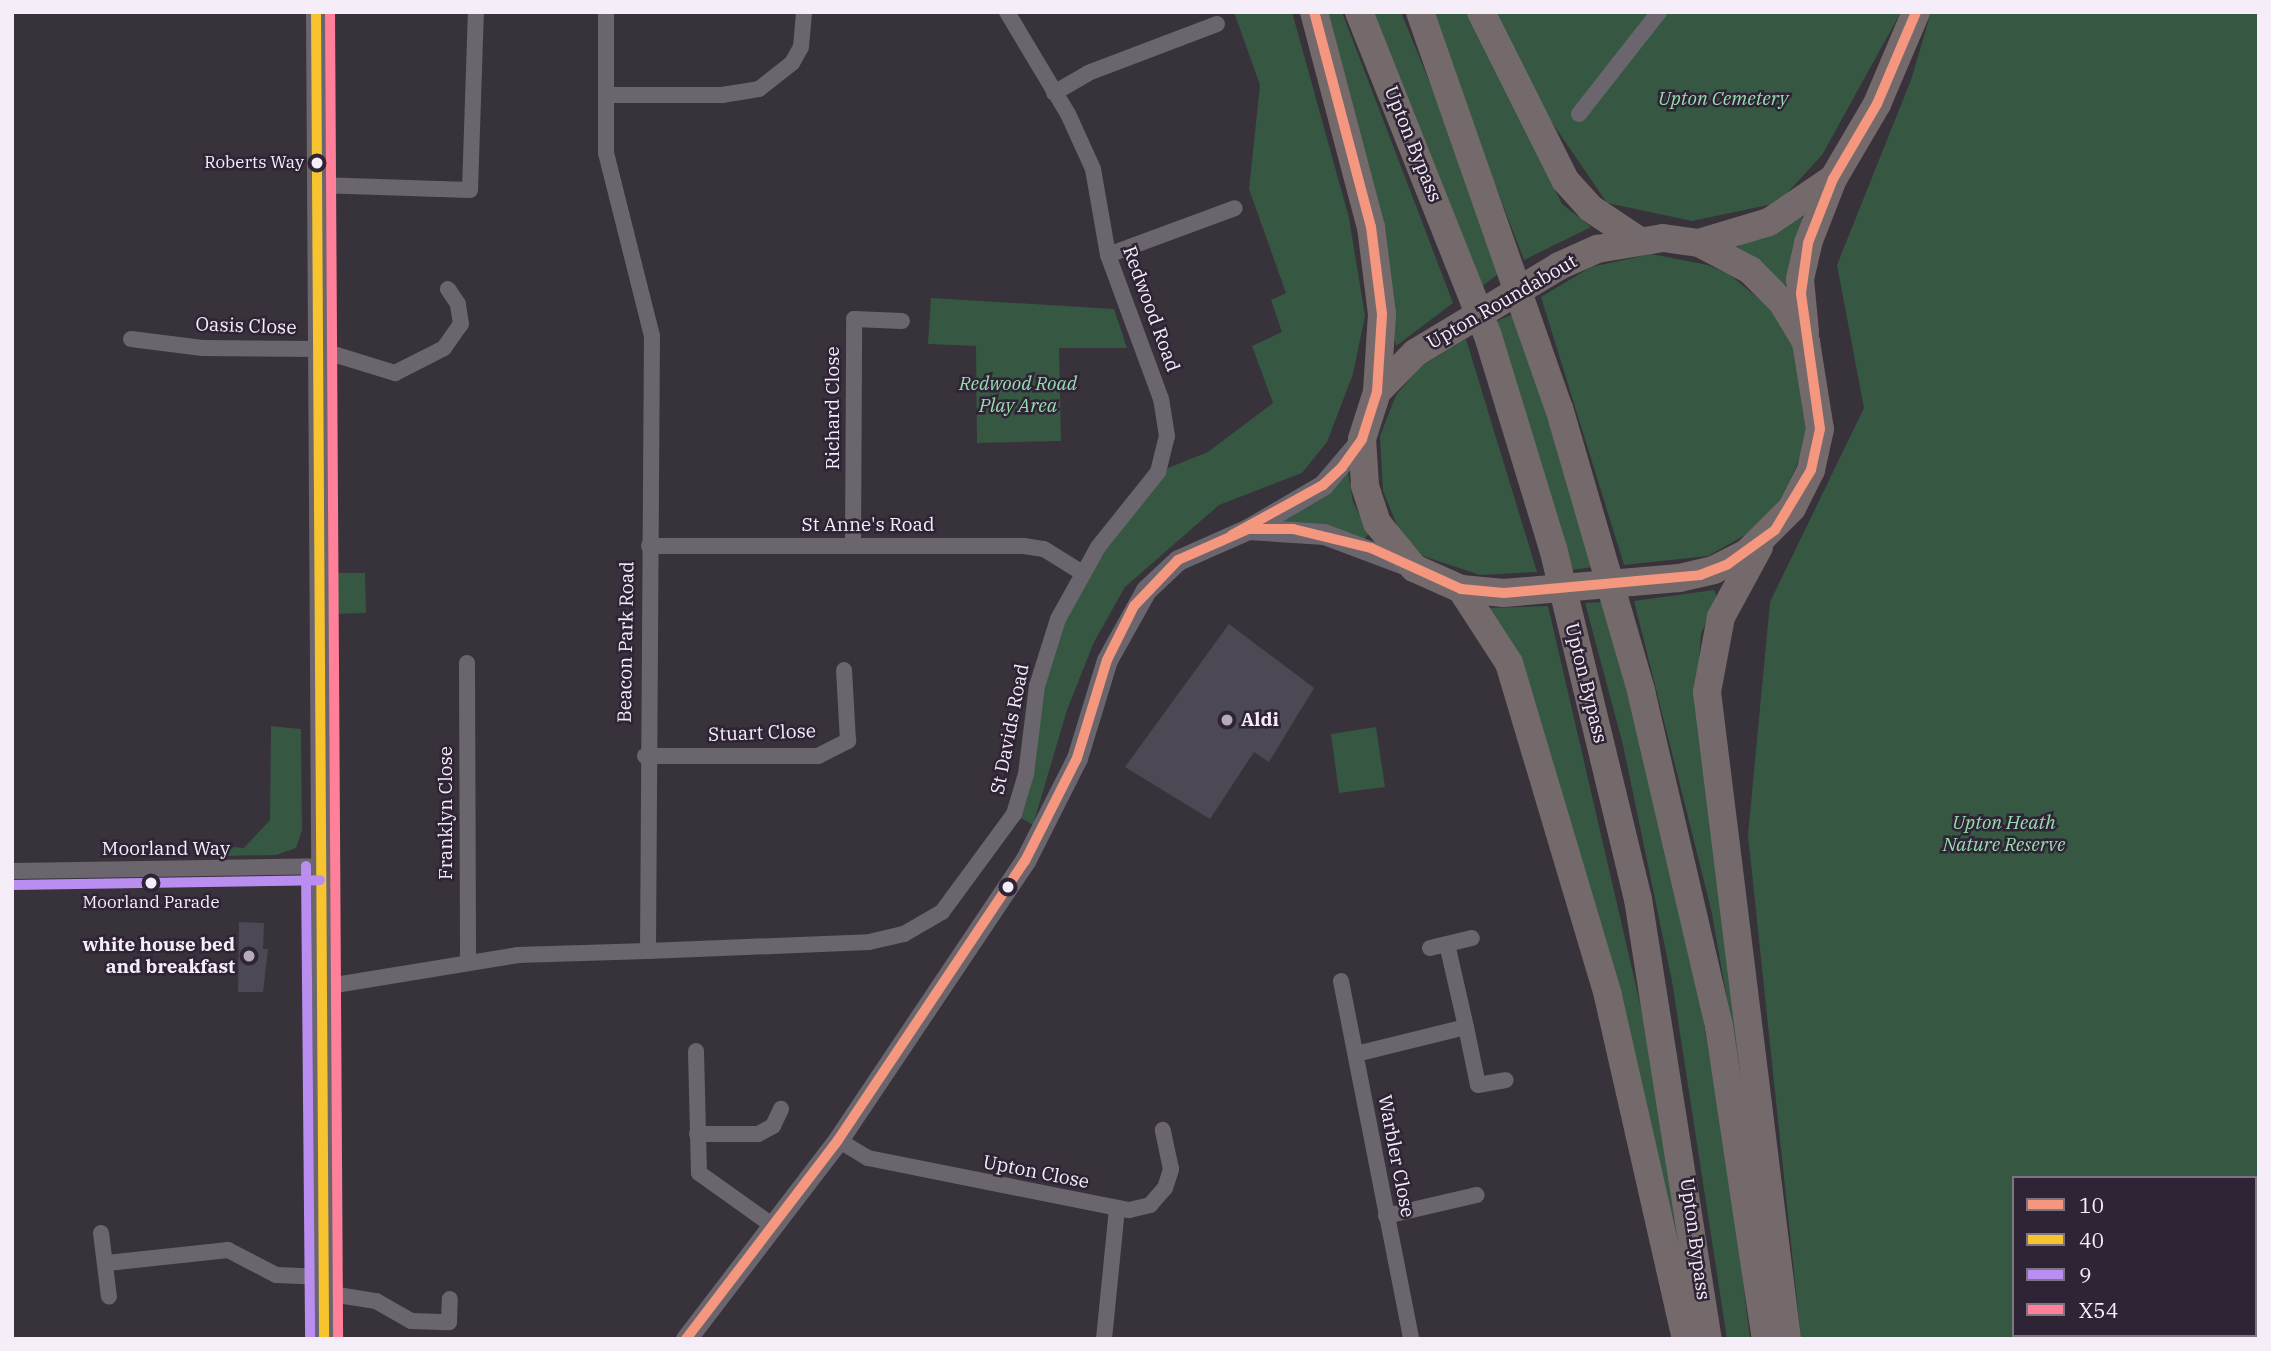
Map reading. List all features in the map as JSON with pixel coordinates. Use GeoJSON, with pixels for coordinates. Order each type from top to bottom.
{"type":"FeatureCollection","features":[{"type":"Feature","properties":{"kind":"highway"},"geometry":{"type":"LineString","coordinates":[[1314,12],[1373,239],[1382,314],[1377,392]]}},
{"type":"Feature","properties":{"kind":"highway","name":"Upton Bypass"},"geometry":{"type":"LineString","coordinates":[[1359,12],[1488,336],[1553,548],[1638,899],[1708,1339]]}},
{"type":"Feature","properties":{"kind":"highway"},"geometry":{"type":"LineString","coordinates":[[1420,12],[1559,408],[1642,691],[1719,1026],[1766,1339]]}},
{"type":"Feature","properties":{"kind":"highway"},"geometry":{"type":"LineString","coordinates":[[1481,12],[1565,180],[1590,208],[1638,240]]}},
{"type":"Feature","properties":{"kind":"highway"},"geometry":{"type":"LineString","coordinates":[[1806,342],[1802,271],[1833,179],[1877,104],[1916,12]]}},
{"type":"Feature","properties":{"kind":"highway"},"geometry":{"type":"LineString","coordinates":[[1699,243],[1790,212],[1833,179]]}},
{"type":"Feature","properties":{"kind":"highway","name":"Upton Roundabout"},"geometry":{"type":"LineString","coordinates":[[1638,240],[1699,243],[1766,283],[1806,342],[1819,404],[1816,451],[1801,493],[1762,541],[1714,570],[1651,582],[1523,592],[1461,589],[1414,568],[1371,509],[1362,439],[1377,392],[1402,363],[1559,266],[1597,249],[1638,240]]}},
{"type":"Feature","properties":{"kind":"highway"},"geometry":{"type":"LineString","coordinates":[[1762,541],[1721,617],[1707,692],[1787,1339]]}},
{"type":"Feature","properties":{"kind":"highway"},"geometry":{"type":"LineString","coordinates":[[1461,589],[1509,663],[1608,996],[1686,1339]]}},
{"type":"Feature","properties":{"kind":"main road"},"geometry":{"type":"LineString","coordinates":[[316,12],[324,1339]]}},
{"type":"Feature","properties":{"kind":"main road"},"geometry":{"type":"LineString","coordinates":[[686,1339],[838,1140],[1052,815],[1107,660],[1135,606],[1178,561],[1248,529],[1323,485],[1362,439]]}},
{"type":"Feature","properties":{"kind":"main road"},"geometry":{"type":"LineString","coordinates":[[1248,529],[1324,534],[1414,568]]}},
{"type":"Feature","properties":{"kind":"street"},"geometry":{"type":"LineString","coordinates":[[318,185],[470,190],[476,12]]}},
{"type":"Feature","properties":{"kind":"street","name":"Beacon Park Road"},"geometry":{"type":"LineString","coordinates":[[606,12],[610,179],[634,254],[652,336],[645,756],[648,951]]}},
{"type":"Feature","properties":{"kind":"street"},"geometry":{"type":"LineString","coordinates":[[607,95],[722,95],[760,89],[792,63],[801,47],[804,12]]}},
{"type":"Feature","properties":{"kind":"street","name":"Redwood Road"},"geometry":{"type":"LineString","coordinates":[[1007,12],[1054,93],[1093,169],[1108,255],[1161,400],[1167,436],[1158,472],[1081,572]]}},
{"type":"Feature","properties":{"kind":"street"},"geometry":{"type":"LineString","coordinates":[[1579,114],[1659,12]]}},
{"type":"Feature","properties":{"kind":"street"},"geometry":{"type":"LineString","coordinates":[[1054,93],[1088,73],[1217,24]]}},
{"type":"Feature","properties":{"kind":"street"},"geometry":{"type":"LineString","coordinates":[[1108,255],[1235,208]]}},
{"type":"Feature","properties":{"kind":"street","name":"Oasis Close"},"geometry":{"type":"LineString","coordinates":[[131,339],[202,348],[317,349],[395,373],[420,364],[444,348],[461,324],[458,303],[448,289]]}},
{"type":"Feature","properties":{"kind":"street","name":"Richard Close"},"geometry":{"type":"LineString","coordinates":[[853,546],[854,319],[902,321]]}},
{"type":"Feature","properties":{"kind":"street","name":"St Anne's Road"},"geometry":{"type":"LineString","coordinates":[[649,546],[1024,546],[1044,549],[1081,572]]}},
{"type":"Feature","properties":{"kind":"street","name":"St Davids Road"},"geometry":{"type":"LineString","coordinates":[[648,951],[869,942],[904,934],[942,912],[1014,814],[1037,686],[1058,619],[1081,572]]}},
{"type":"Feature","properties":{"kind":"street","name":"Franklyn Close"},"geometry":{"type":"LineString","coordinates":[[467,663],[468,963]]}},
{"type":"Feature","properties":{"kind":"street","name":"Stuart Close"},"geometry":{"type":"LineString","coordinates":[[645,756],[818,756],[848,741],[844,670]]}},
{"type":"Feature","properties":{"kind":"street","name":"Moorland Way"},"geometry":{"type":"LineString","coordinates":[[12,871],[320,866]]}},
{"type":"Feature","properties":{"kind":"street"},"geometry":{"type":"LineString","coordinates":[[1430,948],[1472,938]]}},
{"type":"Feature","properties":{"kind":"street"},"geometry":{"type":"LineString","coordinates":[[1447,944],[1478,1086],[1506,1080]]}},
{"type":"Feature","properties":{"kind":"street"},"geometry":{"type":"LineString","coordinates":[[323,987],[518,955],[648,951]]}},
{"type":"Feature","properties":{"kind":"street","name":"Warbler Close"},"geometry":{"type":"LineString","coordinates":[[1341,981],[1411,1339]]}},
{"type":"Feature","properties":{"kind":"street"},"geometry":{"type":"LineString","coordinates":[[1356,1054],[1466,1027]]}},
{"type":"Feature","properties":{"kind":"street"},"geometry":{"type":"LineString","coordinates":[[696,1051],[699,1173],[772,1225]]}},
{"type":"Feature","properties":{"kind":"street"},"geometry":{"type":"LineString","coordinates":[[697,1134],[758,1134],[773,1126],[781,1109]]}},
{"type":"Feature","properties":{"kind":"street","name":"Upton Close"},"geometry":{"type":"LineString","coordinates":[[838,1140],[868,1158],[1116,1208],[1150,1205],[1165,1188],[1171,1169],[1163,1130]]}},
{"type":"Feature","properties":{"kind":"street"},"geometry":{"type":"LineString","coordinates":[[1386,1216],[1477,1195]]}},
{"type":"Feature","properties":{"kind":"street"},"geometry":{"type":"LineString","coordinates":[[1104,1339],[1116,1208]]}},
{"type":"Feature","properties":{"kind":"street"},"geometry":{"type":"LineString","coordinates":[[101,1233],[107,1264],[109,1297]]}},
{"type":"Feature","properties":{"kind":"street"},"geometry":{"type":"LineString","coordinates":[[107,1264],[228,1250],[276,1275],[325,1285],[376,1301],[411,1321],[449,1322],[450,1298]]}},
{"type":"Feature","properties":{"kind":"green space"},"geometry":{"type":"Polygon","coordinates":[[[1234,12],[1292,12],[1349,218],[1365,316],[1353,374],[1327,442],[1302,473],[1219,505],[1125,587],[1094,642],[1067,710],[1033,825],[1014,814],[1058,619],[1158,472],[1208,452],[1273,403],[1252,346],[1282,332],[1271,300],[1286,293],[1249,189],[1260,85],[1234,12]]]}},
{"type":"Feature","properties":{"kind":"green space"},"geometry":{"type":"Polygon","coordinates":[[[1323,12],[1342,12],[1453,303],[1396,346],[1323,12]]]}},
{"type":"Feature","properties":{"kind":"green space"},"geometry":{"type":"Polygon","coordinates":[[[1372,12],[1401,12],[1442,113],[1501,272],[1482,286],[1372,12]]]}},
{"type":"Feature","properties":{"kind":"green space"},"geometry":{"type":"Polygon","coordinates":[[[1429,12],[1468,12],[1562,204],[1591,227],[1524,260],[1429,12]]]}},
{"type":"Feature","properties":{"kind":"green space","name":"Upton Cemetery"},"geometry":{"type":"Polygon","coordinates":[[[1494,12],[1901,12],[1822,155],[1778,203],[1692,221],[1607,203],[1551,121],[1494,12]]]}},
{"type":"Feature","properties":{"kind":"green space","name":"Upton Heath Nature Reserve"},"geometry":{"type":"Polygon","coordinates":[[[1931,12],[2259,12],[2259,1339],[1801,1339],[1748,835],[1770,602],[1864,408],[1837,265],[1911,80],[1931,12]]]}},
{"type":"Feature","properties":{"kind":"green space"},"geometry":{"type":"Polygon","coordinates":[[[1799,215],[1805,221],[1785,287],[1735,248],[1799,215]]]}},
{"type":"Feature","properties":{"kind":"green space"},"geometry":{"type":"Polygon","coordinates":[[[1651,254],[1708,265],[1730,275],[1769,307],[1799,356],[1808,416],[1804,447],[1783,498],[1747,534],[1708,556],[1624,565],[1541,297],[1591,267],[1651,254]]]}},
{"type":"Feature","properties":{"kind":"green space","name":"Redwood Road Play Area"},"geometry":{"type":"Polygon","coordinates":[[[931,298],[1114,309],[1127,348],[1059,348],[1061,441],[977,443],[976,346],[928,344],[931,298]]]}},
{"type":"Feature","properties":{"kind":"green space"},"geometry":{"type":"Polygon","coordinates":[[[1515,313],[1594,567],[1571,570],[1493,323],[1515,313]]]}},
{"type":"Feature","properties":{"kind":"green space"},"geometry":{"type":"Polygon","coordinates":[[[1466,339],[1537,572],[1480,575],[1423,556],[1399,530],[1383,491],[1380,436],[1396,395],[1421,366],[1466,339]]]}},
{"type":"Feature","properties":{"kind":"green space"},"geometry":{"type":"Polygon","coordinates":[[[1348,472],[1353,502],[1369,533],[1364,540],[1281,522],[1348,472]]]}},
{"type":"Feature","properties":{"kind":"green space"},"geometry":{"type":"Polygon","coordinates":[[[328,573],[365,573],[366,613],[329,614],[328,573]]]}},
{"type":"Feature","properties":{"kind":"green space"},"geometry":{"type":"Polygon","coordinates":[[[1714,590],[1717,597],[1701,634],[1697,687],[1739,1065],[1711,909],[1634,601],[1714,590]]]}},
{"type":"Feature","properties":{"kind":"green space"},"geometry":{"type":"Polygon","coordinates":[[[1604,602],[1674,874],[1704,1024],[1727,1151],[1750,1339],[1727,1339],[1672,981],[1623,745],[1585,603],[1604,602]]]}},
{"type":"Feature","properties":{"kind":"green space"},"geometry":{"type":"Polygon","coordinates":[[[1548,606],[1646,1029],[1687,1258],[1679,1258],[1487,608],[1548,606]]]}},
{"type":"Feature","properties":{"kind":"green space"},"geometry":{"type":"Polygon","coordinates":[[[271,726],[301,729],[302,830],[296,848],[276,855],[222,856],[221,846],[244,848],[270,820],[271,726]]]}},
{"type":"Feature","properties":{"kind":"green space"},"geometry":{"type":"Polygon","coordinates":[[[1376,727],[1385,787],[1339,793],[1331,734],[1376,727]]]}},
{"type":"Feature","properties":{"kind":"building","name":"Aldi"},"geometry":{"type":"Polygon","coordinates":[[[1229,624],[1314,688],[1269,762],[1254,752],[1210,819],[1125,767],[1229,624]]]}},
{"type":"Feature","properties":{"kind":"building","name":"white house bed and breakfast"},"geometry":{"type":"Polygon","coordinates":[[[239,922],[264,923],[263,949],[268,949],[263,992],[238,992],[239,922]]]}},
{"type":"Feature","properties":{"kind":"transit line","name":"40"},"geometry":{"type":"LineString","coordinates":[[316,12],[324,1339]]}},
{"type":"Feature","properties":{"kind":"transit line","name":"X54"},"geometry":{"type":"LineString","coordinates":[[330,12],[338,1339]]}},
{"type":"Feature","properties":{"kind":"transit line","name":"10"},"geometry":{"type":"LineString","coordinates":[[1232,535],[1323,485],[1342,467],[1362,439],[1377,392],[1382,314],[1371,227],[1314,12]]}},
{"type":"Feature","properties":{"kind":"transit line","name":"10"},"geometry":{"type":"LineString","coordinates":[[686,1339],[838,1140],[1025,861],[1077,758],[1107,660],[1134,606],[1178,560],[1248,529],[1293,529],[1371,548],[1461,589],[1504,593],[1700,575],[1728,564],[1775,530],[1811,470],[1820,429],[1801,293],[1808,243],[1833,179],[1877,104],[1916,12]]}},
{"type":"Feature","properties":{"kind":"transit line","name":"9"},"geometry":{"type":"LineString","coordinates":[[306,866],[310,1339]]}},
{"type":"Feature","properties":{"kind":"transit line","name":"9"},"geometry":{"type":"LineString","coordinates":[[12,885],[320,880]]}},
{"type":"Feature","properties":{"kind":"place","name":"Roberts Way"},"geometry":{"type":"Point","coordinates":[317,163]}},
{"type":"Feature","properties":{"kind":"place","name":"Aldi"},"geometry":{"type":"Point","coordinates":[1227,720]}},
{"type":"Feature","properties":{"kind":"place","name":"Moorland Parade"},"geometry":{"type":"Point","coordinates":[151,883]}},
{"type":"Feature","properties":{"kind":"place","name":"white house bed and breakfast"},"geometry":{"type":"Point","coordinates":[249,956]}}]}
